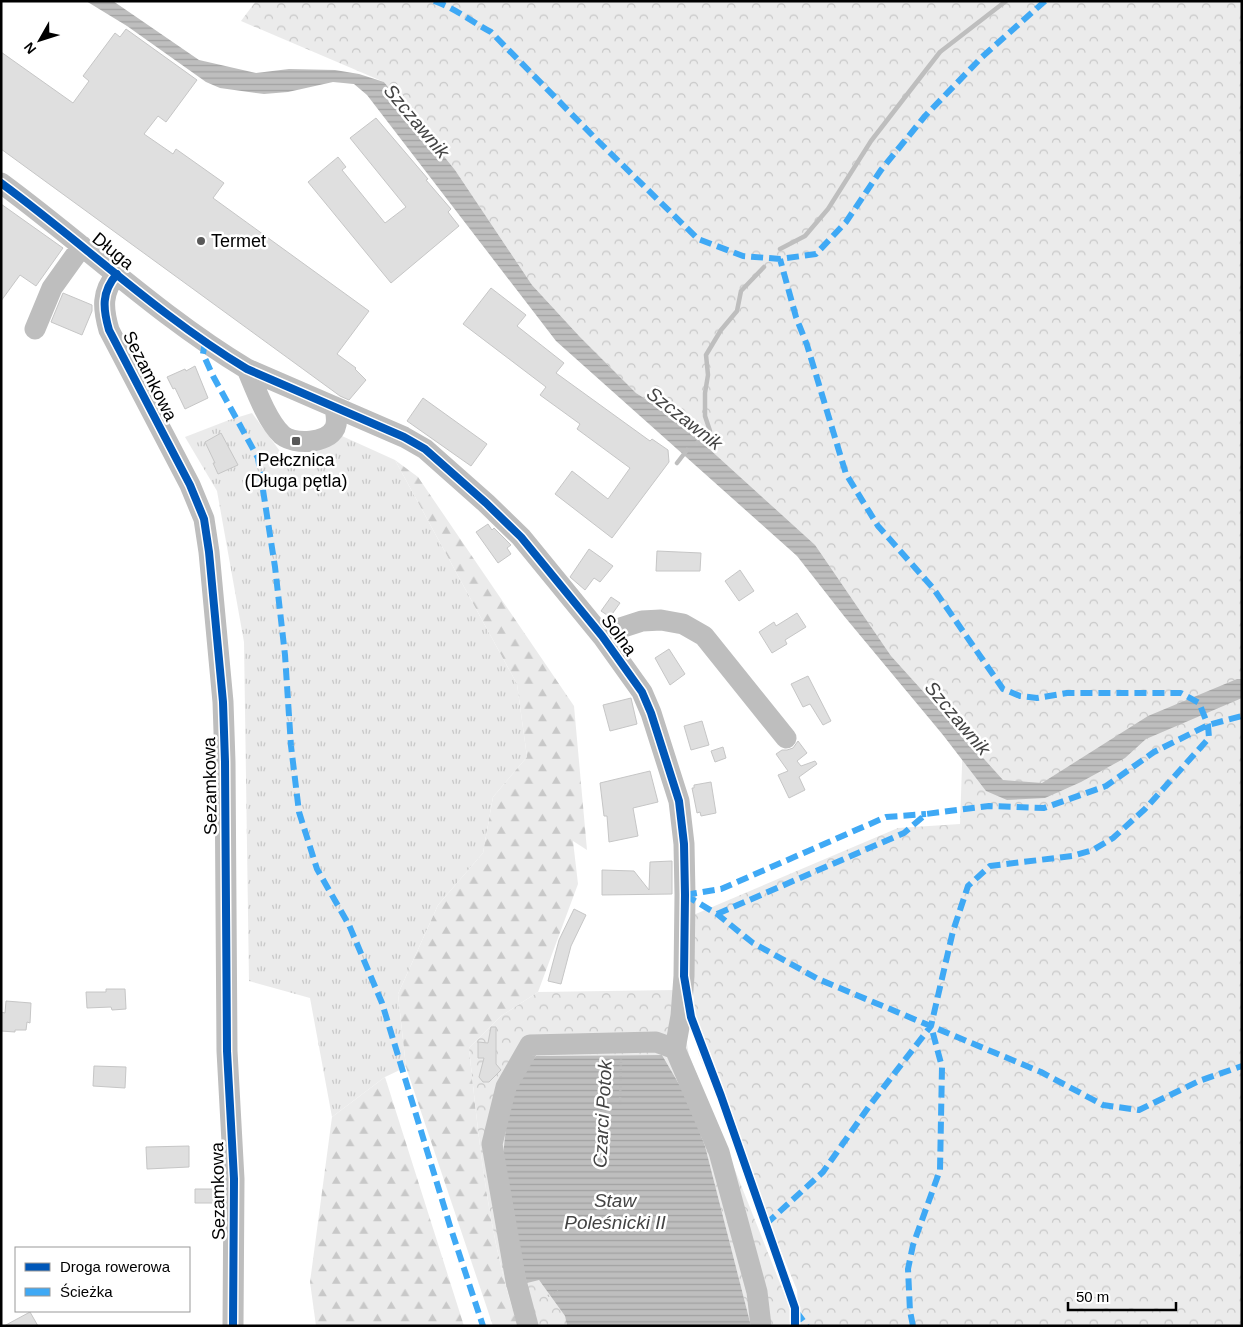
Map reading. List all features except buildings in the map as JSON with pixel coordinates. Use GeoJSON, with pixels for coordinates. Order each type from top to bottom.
{"type":"FeatureCollection","features":[{"type":"Feature","properties":{"kind":"street","name":"Długa"},"geometry":{"type":"LineString","coordinates":[[1,183],[205,342],[247,369]]}},
{"type":"Feature","properties":{"kind":"street"},"geometry":{"type":"LineString","coordinates":[[36,329],[52,288],[82,246]]}},
{"type":"Feature","properties":{"kind":"street","name":"Sezamkowa"},"geometry":{"type":"LineString","coordinates":[[117,274],[107,288],[103,309],[109,330],[190,485],[204,519],[209,552],[223,702],[225,753],[226,1051],[234,1179],[233,1326]]}},
{"type":"Feature","properties":{"kind":"street"},"geometry":{"type":"LineString","coordinates":[[247,369],[260,399],[276,428],[284,436],[296,441],[316,441],[328,436],[335,428],[337,419],[342,412]]}},
{"type":"Feature","properties":{"kind":"street","name":"Solna"},"geometry":{"type":"LineString","coordinates":[[247,369],[342,412],[404,437],[425,449],[486,503],[521,538],[602,636],[642,692],[651,713],[679,801],[684,844],[684,976],[681,1016],[675,1049]]}},
{"type":"Feature","properties":{"kind":"street","name":"Solna"},"geometry":{"type":"LineString","coordinates":[[602,636],[608,632],[642,621],[662,620],[684,624],[704,636],[786,738]]}},
{"type":"Feature","properties":{"kind":"street"},"geometry":{"type":"LineString","coordinates":[[528,1326],[516,1281],[492,1144],[506,1087],[530,1045],[656,1042],[675,1049],[720,1152],[758,1292],[761,1326]]}},
{"type":"Feature","properties":{"kind":"path"},"geometry":{"type":"LineString","coordinates":[[620,1105],[622,1057]]}},
{"type":"Feature","properties":{"kind":"path"},"geometry":{"type":"LineString","coordinates":[[548,1296],[560,1289]]}},
{"type":"Feature","properties":{"kind":"green space"},"geometry":{"type":"Polygon","coordinates":[[[256,1],[1242,1],[1242,1326],[799,1326],[797,1290],[698,1052],[692,978],[691,916],[898,828],[960,824],[963,737],[674,417],[636,393],[532,285],[455,170],[384,82],[241,21],[256,1]]]}},
{"type":"Feature","properties":{"kind":"green space"},"geometry":{"type":"Polygon","coordinates":[[[252,413],[290,465],[342,436],[395,460],[517,684],[527,757],[493,797],[483,853],[438,905],[398,994],[406,1067],[385,1077],[332,1117],[310,998],[249,981],[244,642],[217,491],[185,437],[252,413]]]}},
{"type":"Feature","properties":{"kind":"green space"},"geometry":{"type":"Polygon","coordinates":[[[395,460],[418,477],[574,706],[587,850],[573,841],[578,884],[538,992],[501,1016],[469,1048],[481,1153],[492,1223],[499,1258],[518,1326],[493,1326],[406,1067],[398,994],[438,905],[483,853],[493,797],[527,757],[517,684],[395,460]]]}},
{"type":"Feature","properties":{"kind":"green space"},"geometry":{"type":"Polygon","coordinates":[[[677,990],[689,1055],[790,1308],[790,1326],[751,1326],[705,1146],[686,1096],[662,1055],[536,1056],[539,1280],[565,1316],[567,1326],[518,1326],[499,1258],[492,1223],[481,1153],[469,1048],[501,1016],[538,992],[677,990]]]}},
{"type":"Feature","properties":{"kind":"green space"},"geometry":{"type":"Polygon","coordinates":[[[385,1077],[464,1326],[316,1326],[310,1282],[332,1117],[385,1077]]]}},
{"type":"Feature","properties":{"kind":"water"},"geometry":{"type":"Polygon","coordinates":[[[86,1],[113,1],[199,60],[256,73],[289,69],[335,70],[359,74],[384,82],[455,170],[532,285],[636,393],[674,417],[815,545],[891,656],[1003,780],[1042,783],[1148,716],[1237,679],[1242,679],[1242,698],[1146,739],[1125,758],[1081,782],[1045,798],[1007,800],[986,791],[943,735],[844,616],[797,556],[556,341],[367,95],[354,84],[333,82],[288,92],[264,94],[220,88],[206,82],[127,26],[86,1]]]}},
{"type":"Feature","properties":{"kind":"water","name":"Staw Poleśnicki II"},"geometry":{"type":"Polygon","coordinates":[[[662,1055],[686,1096],[705,1146],[751,1326],[567,1326],[565,1316],[539,1280],[527,1283],[516,1243],[502,1166],[510,1089],[536,1056],[662,1055]]]}},
{"type":"Feature","properties":{"kind":"waterway"},"geometry":{"type":"LineString","coordinates":[[780,249],[805,236],[828,209],[871,141],[940,52],[1006,1]]}},
{"type":"Feature","properties":{"kind":"waterway","name":"Szczawnik"},"geometry":{"type":"LineString","coordinates":[[697,443],[710,431],[705,416],[705,393],[708,375],[706,355],[721,330],[737,311],[741,291],[764,267]]}},
{"type":"Feature","properties":{"kind":"waterway","name":"Czarci Potok"},"geometry":{"type":"LineString","coordinates":[[677,463],[687,450]]}},
{"type":"Feature","properties":{"kind":"marked path"},"geometry":{"type":"LineString","coordinates":[[434,1],[456,11],[491,32],[698,239],[743,256],[780,259],[816,254],[846,222],[881,170],[925,116],[982,57],[1045,1]]}},
{"type":"Feature","properties":{"kind":"marked path"},"geometry":{"type":"LineString","coordinates":[[766,1224],[823,1172],[870,1105],[931,1026],[953,931],[968,886],[990,866],[1072,856],[1093,850],[1113,838],[1145,809],[1209,738],[1208,725],[1199,703],[1181,693],[1067,693],[1037,698],[1020,696],[1003,689],[933,588],[878,526],[846,474],[807,345],[796,317],[780,259]]}},
{"type":"Feature","properties":{"kind":"marked path"},"geometry":{"type":"LineString","coordinates":[[205,342],[203,354],[213,376],[258,458],[275,567],[285,655],[291,746],[299,812],[317,869],[349,925],[382,1003],[450,1226],[483,1326]]}},
{"type":"Feature","properties":{"kind":"marked path"},"geometry":{"type":"LineString","coordinates":[[717,914],[904,833],[926,814],[989,806],[1044,808],[1106,786],[1154,752],[1208,725],[1242,716]]}},
{"type":"Feature","properties":{"kind":"marked path"},"geometry":{"type":"LineString","coordinates":[[685,895],[721,889],[886,817],[926,814]]}},
{"type":"Feature","properties":{"kind":"marked path"},"geometry":{"type":"LineString","coordinates":[[685,895],[717,914],[753,943],[818,979],[1041,1072],[1103,1105],[1139,1110],[1199,1081],[1242,1066]]}},
{"type":"Feature","properties":{"kind":"marked path"},"geometry":{"type":"LineString","coordinates":[[913,1326],[910,1311],[908,1269],[913,1245],[940,1170],[942,1067],[931,1026]]}},
{"type":"Feature","properties":{"kind":"marked path"},"geometry":{"type":"LineString","coordinates":[[796,1311],[807,1326]]}},
{"type":"Feature","properties":{"kind":"cycle path"},"geometry":{"type":"LineString","coordinates":[[1,183],[152,303],[247,369],[404,437],[425,449],[521,537],[602,636],[642,692],[651,713],[679,801],[684,844],[684,976],[691,1017],[721,1096],[795,1308],[795,1326]]}},
{"type":"Feature","properties":{"kind":"cycle path"},"geometry":{"type":"LineString","coordinates":[[117,274],[108,287],[106,294],[105,315],[109,330],[190,485],[204,519],[209,552],[223,702],[225,762],[227,1051],[234,1179],[233,1326]]}},
{"type":"Feature","properties":{"kind":"place","name":"Termet"},"geometry":{"type":"Point","coordinates":[201,241]}},
{"type":"Feature","properties":{"kind":"place","name":"Pełcznica (Długa pętla)"},"geometry":{"type":"Point","coordinates":[296,441]}}]}
